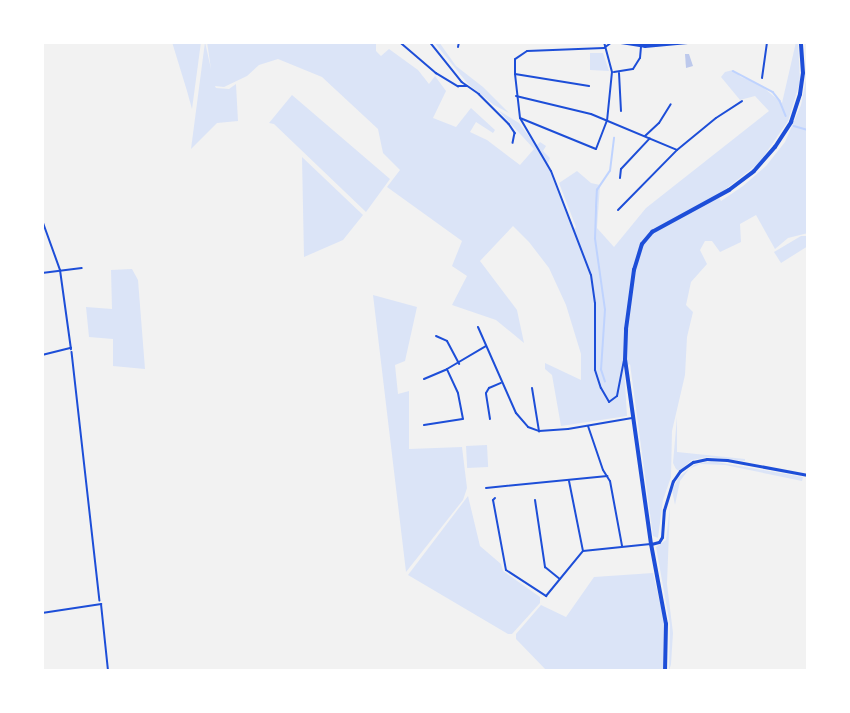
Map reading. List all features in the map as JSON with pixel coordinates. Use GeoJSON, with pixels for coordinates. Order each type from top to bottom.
{"type":"FeatureCollection","features":[{"type":"Feature","properties":{"kind":"main road"},"geometry":{"type":"LineString","coordinates":[[621,42],[641,46],[678,45],[688,42]]}},
{"type":"Feature","properties":{"kind":"main road"},"geometry":{"type":"LineString","coordinates":[[665,671],[666,624],[651,544],[625,360],[632,280],[642,244],[658,227],[700,207],[743,180],[775,147],[791,122],[800,94],[803,73],[801,42]]}},
{"type":"Feature","properties":{"kind":"street"},"geometry":{"type":"LineString","coordinates":[[458,47],[459,42]]}},
{"type":"Feature","properties":{"kind":"street"},"geometry":{"type":"LineString","coordinates":[[520,118],[596,148],[607,121],[612,72],[604,42]]}},
{"type":"Feature","properties":{"kind":"street"},"geometry":{"type":"LineString","coordinates":[[612,42],[604,48],[527,51],[516,59],[515,74],[520,118],[551,171],[591,275],[595,303],[595,370],[609,402],[617,396],[625,360]]}},
{"type":"Feature","properties":{"kind":"street"},"geometry":{"type":"LineString","coordinates":[[762,78],[768,42]]}},
{"type":"Feature","properties":{"kind":"street"},"geometry":{"type":"LineString","coordinates":[[612,72],[619,73],[633,69],[640,58],[641,46]]}},
{"type":"Feature","properties":{"kind":"street"},"geometry":{"type":"LineString","coordinates":[[619,73],[621,111]]}},
{"type":"Feature","properties":{"kind":"street"},"geometry":{"type":"LineString","coordinates":[[515,74],[589,86]]}},
{"type":"Feature","properties":{"kind":"street"},"geometry":{"type":"LineString","coordinates":[[516,96],[591,114],[677,150]]}},
{"type":"Feature","properties":{"kind":"street"},"geometry":{"type":"LineString","coordinates":[[618,210],[677,150],[716,118],[742,101]]}},
{"type":"Feature","properties":{"kind":"street"},"geometry":{"type":"LineString","coordinates":[[645,136],[659,123],[671,104]]}},
{"type":"Feature","properties":{"kind":"street"},"geometry":{"type":"LineString","coordinates":[[620,178],[621,169],[650,138]]}},
{"type":"Feature","properties":{"kind":"street"},"geometry":{"type":"LineString","coordinates":[[42,220],[60,270],[71,348],[42,355]]}},
{"type":"Feature","properties":{"kind":"street"},"geometry":{"type":"LineString","coordinates":[[42,273],[82,268]]}},
{"type":"Feature","properties":{"kind":"street"},"geometry":{"type":"LineString","coordinates":[[478,327],[501,383],[516,413],[528,427],[539,431],[588,426],[632,418]]}},
{"type":"Feature","properties":{"kind":"street"},"geometry":{"type":"LineString","coordinates":[[436,336],[447,341],[459,364]]}},
{"type":"Feature","properties":{"kind":"street"},"geometry":{"type":"LineString","coordinates":[[424,379],[459,364],[486,346]]}},
{"type":"Feature","properties":{"kind":"street"},"geometry":{"type":"LineString","coordinates":[[424,425],[462,418],[458,393],[447,369]]}},
{"type":"Feature","properties":{"kind":"street"},"geometry":{"type":"LineString","coordinates":[[490,419],[486,393],[489,388],[501,383]]}},
{"type":"Feature","properties":{"kind":"street"},"geometry":{"type":"LineString","coordinates":[[532,388],[539,431]]}},
{"type":"Feature","properties":{"kind":"street"},"geometry":{"type":"LineString","coordinates":[[588,426],[612,489],[622,546]]}},
{"type":"Feature","properties":{"kind":"street"},"geometry":{"type":"LineString","coordinates":[[495,498],[493,500],[506,570],[546,596],[583,551],[659,542],[662,537],[665,504],[673,481],[680,471],[693,462],[727,460],[808,475]]}},
{"type":"Feature","properties":{"kind":"street"},"geometry":{"type":"LineString","coordinates":[[486,488],[607,476]]}},
{"type":"Feature","properties":{"kind":"street"},"geometry":{"type":"LineString","coordinates":[[569,481],[583,551]]}},
{"type":"Feature","properties":{"kind":"street"},"geometry":{"type":"LineString","coordinates":[[535,500],[545,567],[560,579]]}},
{"type":"Feature","properties":{"kind":"street"},"geometry":{"type":"LineString","coordinates":[[42,612],[101,604],[108,671]]}},
{"type":"Feature","properties":{"kind":"lane"},"geometry":{"type":"LineString","coordinates":[[400,42],[436,73],[458,86],[468,86]]}},
{"type":"Feature","properties":{"kind":"lane"},"geometry":{"type":"LineString","coordinates":[[430,42],[447,67],[509,124],[515,133],[513,143]]}},
{"type":"Feature","properties":{"kind":"path"},"geometry":{"type":"LineString","coordinates":[[71,348],[101,604]]}},
{"type":"Feature","properties":{"kind":"shaded area"},"geometry":{"type":"Polygon","coordinates":[[[172,42],[201,42],[192,109],[187,91],[172,42]]]}},
{"type":"Feature","properties":{"kind":"shaded area"},"geometry":{"type":"Polygon","coordinates":[[[205,42],[211,69],[207,42],[376,42],[376,51],[381,56],[389,49],[418,70],[429,84],[435,76],[446,91],[433,118],[456,127],[471,108],[495,130],[493,133],[476,122],[470,132],[487,140],[520,165],[534,149],[498,110],[519,123],[536,146],[540,142],[546,146],[543,151],[550,158],[548,163],[574,229],[576,227],[559,183],[577,171],[591,183],[600,185],[597,228],[614,247],[646,208],[769,111],[755,96],[740,100],[721,77],[725,72],[733,70],[741,77],[759,84],[782,103],[796,42],[798,42],[800,82],[788,121],[759,163],[718,195],[721,201],[743,186],[766,166],[785,142],[801,105],[808,70],[808,233],[788,238],[775,249],[756,215],[740,224],[741,242],[720,252],[712,241],[705,241],[700,250],[707,264],[691,282],[686,305],[693,312],[687,337],[685,375],[672,431],[671,477],[663,500],[658,538],[653,536],[630,364],[624,367],[627,416],[561,426],[552,375],[545,369],[545,363],[581,380],[581,354],[566,305],[549,268],[529,242],[513,226],[480,261],[517,310],[524,343],[496,320],[452,305],[467,276],[452,266],[462,241],[387,187],[400,170],[383,153],[378,129],[322,77],[278,59],[259,65],[247,76],[224,87],[215,86],[229,89],[236,84],[238,121],[217,123],[191,149],[205,42]]]}},
{"type":"Feature","properties":{"kind":"shaded area"},"geometry":{"type":"Polygon","coordinates":[[[434,42],[439,42],[456,66],[483,87],[509,113],[494,105],[468,84],[434,42]]]}},
{"type":"Feature","properties":{"kind":"shaded area"},"geometry":{"type":"Polygon","coordinates":[[[590,53],[603,53],[609,71],[590,70],[590,53]]]}},
{"type":"Feature","properties":{"kind":"shaded area"},"geometry":{"type":"Polygon","coordinates":[[[292,95],[390,179],[366,212],[274,124],[269,123],[292,95]]]}},
{"type":"Feature","properties":{"kind":"shaded area"},"geometry":{"type":"Polygon","coordinates":[[[302,157],[363,215],[343,240],[304,257],[302,157]]]}},
{"type":"Feature","properties":{"kind":"shaded area"},"geometry":{"type":"Polygon","coordinates":[[[801,236],[808,236],[808,246],[781,263],[774,252],[801,236]]]}},
{"type":"Feature","properties":{"kind":"shaded area"},"geometry":{"type":"Polygon","coordinates":[[[132,269],[138,280],[145,369],[113,366],[113,339],[89,337],[86,307],[112,309],[111,270],[132,269]]]}},
{"type":"Feature","properties":{"kind":"shaded area"},"geometry":{"type":"Polygon","coordinates":[[[373,295],[417,307],[405,361],[395,365],[398,394],[409,391],[409,449],[462,447],[467,488],[463,500],[406,572],[373,295]]]}},
{"type":"Feature","properties":{"kind":"shaded area"},"geometry":{"type":"Polygon","coordinates":[[[677,417],[677,452],[745,459],[745,461],[708,457],[692,460],[679,471],[673,463],[677,417]]]}},
{"type":"Feature","properties":{"kind":"shaded area"},"geometry":{"type":"Polygon","coordinates":[[[487,445],[488,467],[467,468],[466,446],[487,445]]]}},
{"type":"Feature","properties":{"kind":"shaded area"},"geometry":{"type":"Polygon","coordinates":[[[711,461],[803,477],[802,481],[725,465],[700,464],[689,469],[694,465],[711,461]]]}},
{"type":"Feature","properties":{"kind":"shaded area"},"geometry":{"type":"Polygon","coordinates":[[[689,469],[680,481],[675,505],[672,490],[679,477],[689,469]]]}},
{"type":"Feature","properties":{"kind":"shaded area"},"geometry":{"type":"Polygon","coordinates":[[[468,496],[480,546],[501,564],[503,571],[540,597],[540,603],[512,634],[508,634],[408,575],[468,496]]]}},
{"type":"Feature","properties":{"kind":"shaded area"},"geometry":{"type":"Polygon","coordinates":[[[670,506],[667,584],[673,633],[669,671],[670,625],[656,547],[666,540],[670,506]]]}},
{"type":"Feature","properties":{"kind":"shaded area"},"geometry":{"type":"Polygon","coordinates":[[[653,573],[664,620],[663,671],[547,671],[516,639],[516,634],[541,605],[566,617],[594,577],[653,573]]]}},
{"type":"Feature","properties":{"kind":"building"},"geometry":{"type":"Polygon","coordinates":[[[685,54],[689,54],[693,66],[686,68],[685,54]]]}},
{"type":"Feature","properties":{"kind":"waterway"},"geometry":{"type":"LineString","coordinates":[[733,71],[773,92],[780,101],[786,116]]}},
{"type":"Feature","properties":{"kind":"waterway"},"geometry":{"type":"LineString","coordinates":[[794,126],[808,130]]}},
{"type":"Feature","properties":{"kind":"waterway"},"geometry":{"type":"LineString","coordinates":[[605,382],[601,370],[605,310],[595,239],[596,207],[597,190],[610,171],[614,138]]}}]}
